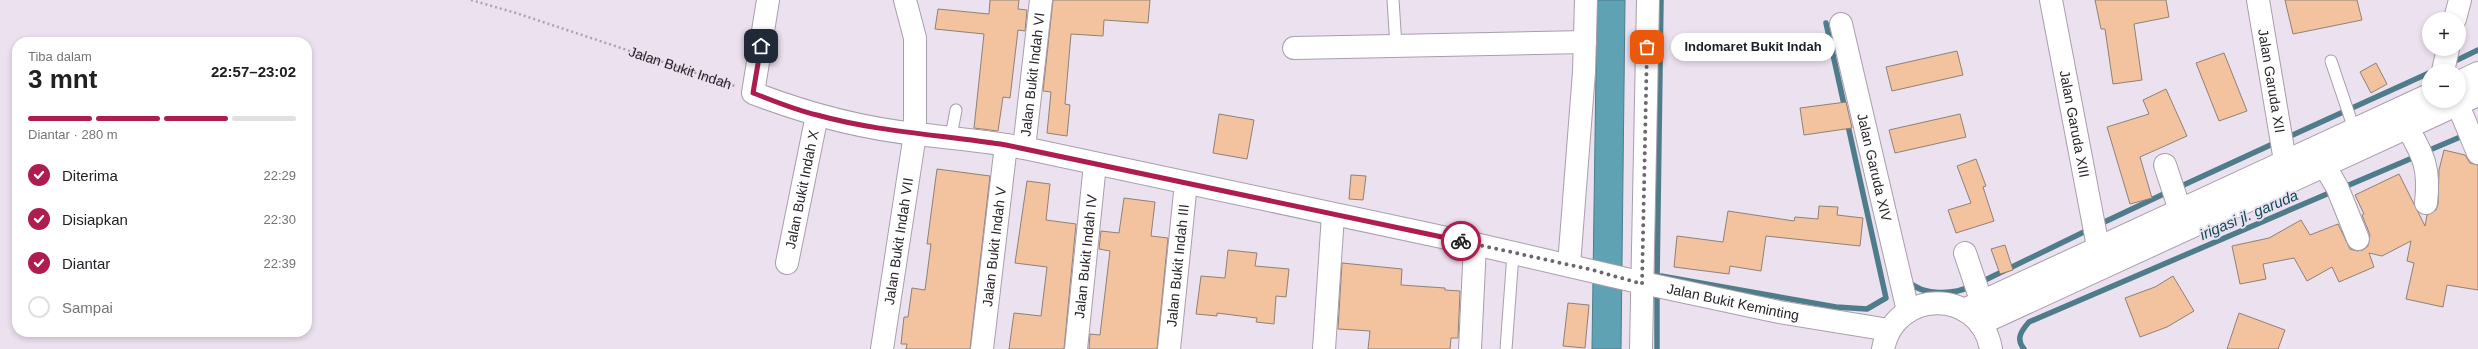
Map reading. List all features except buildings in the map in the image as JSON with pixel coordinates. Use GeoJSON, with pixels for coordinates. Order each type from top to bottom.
{"type":"FeatureCollection","features":[{"type":"Feature","properties":{"kind":"street"},"geometry":{"type":"LineString","coordinates":[[768,0],[753,93],[817,115],[915,134],[951,136],[1015,146],[1333,215],[1475,244],[1514,254],[1593,270],[1622,277],[1642,284]]}},
{"type":"Feature","properties":{"kind":"street","name":"Jalan Bukit Indah VII"},"geometry":{"type":"LineString","coordinates":[[882,349],[915,134],[916,38],[905,0]]}},
{"type":"Feature","properties":{"kind":"street","name":"Jalan Bukit Indah VI"},"geometry":{"type":"LineString","coordinates":[[1015,146],[1041,0]]}},
{"type":"Feature","properties":{"kind":"street"},"geometry":{"type":"LineString","coordinates":[[1569,265],[1585,42],[1586,0]]}},
{"type":"Feature","properties":{"kind":"street"},"geometry":{"type":"LineString","coordinates":[[1641,349],[1648,0]]}},
{"type":"Feature","properties":{"kind":"street","name":"Jalan Garuda XIII"},"geometry":{"type":"LineString","coordinates":[[2051,0],[2098,247]]}},
{"type":"Feature","properties":{"kind":"street","name":"Jalan Garuda XII"},"geometry":{"type":"LineString","coordinates":[[2258,0],[2285,161]]}},
{"type":"Feature","properties":{"kind":"street"},"geometry":{"type":"LineString","coordinates":[[2457,12],[2460,0]]}},
{"type":"Feature","properties":{"kind":"street","name":"Jalan Garuda XIV"},"geometry":{"type":"LineString","coordinates":[[1841,24],[1908,311]]}},
{"type":"Feature","properties":{"kind":"street"},"geometry":{"type":"LineString","coordinates":[[1294,48],[1585,42]]}},
{"type":"Feature","properties":{"kind":"street"},"geometry":{"type":"LineString","coordinates":[[2466,79],[2478,73]]}},
{"type":"Feature","properties":{"kind":"street"},"geometry":{"type":"LineString","coordinates":[[2466,98],[2478,95]]}},
{"type":"Feature","properties":{"kind":"street"},"geometry":{"type":"LineString","coordinates":[[1975,312],[2098,247],[2354,128],[2425,108]]}},
{"type":"Feature","properties":{"kind":"street"},"geometry":{"type":"LineString","coordinates":[[1886,340],[1908,311],[1930,303],[1953,305],[1975,312],[2324,165],[2407,127],[2436,108]]}},
{"type":"Feature","properties":{"kind":"street"},"geometry":{"type":"LineString","coordinates":[[2447,108],[2472,140]]}},
{"type":"Feature","properties":{"kind":"street","name":"Jalan Bukit Indah X"},"geometry":{"type":"LineString","coordinates":[[787,263],[817,115]]}},
{"type":"Feature","properties":{"kind":"street"},"geometry":{"type":"LineString","coordinates":[[2407,127],[2422,154],[2428,175],[2426,203]]}},
{"type":"Feature","properties":{"kind":"street","name":"Jalan Bukit Indah V"},"geometry":{"type":"LineString","coordinates":[[982,349],[1015,146]]}},
{"type":"Feature","properties":{"kind":"street","name":"Jalan Bukit Indah IV"},"geometry":{"type":"LineString","coordinates":[[1076,349],[1096,164]]}},
{"type":"Feature","properties":{"kind":"street"},"geometry":{"type":"LineString","coordinates":[[2165,165],[2180,210]]}},
{"type":"Feature","properties":{"kind":"street"},"geometry":{"type":"LineString","coordinates":[[2324,165],[2340,194],[2358,239]]}},
{"type":"Feature","properties":{"kind":"street","name":"Jalan Bukit Indah III"},"geometry":{"type":"LineString","coordinates":[[1169,349],[1186,183]]}},
{"type":"Feature","properties":{"kind":"street"},"geometry":{"type":"LineString","coordinates":[[1324,349],[1333,215]]}},
{"type":"Feature","properties":{"kind":"street"},"geometry":{"type":"LineString","coordinates":[[1470,349],[1475,244]]}},
{"type":"Feature","properties":{"kind":"street"},"geometry":{"type":"LineString","coordinates":[[1965,253],[1975,312],[1986,333],[1991,349]]}},
{"type":"Feature","properties":{"kind":"street","name":"Jalan Bukit Keminting"},"geometry":{"type":"LineString","coordinates":[[1642,284],[1779,312],[1886,340]]}},
{"type":"Feature","properties":{"kind":"lane"},"geometry":{"type":"LineString","coordinates":[[1393,0],[1396,46]]}},
{"type":"Feature","properties":{"kind":"lane"},"geometry":{"type":"LineString","coordinates":[[2331,61],[2354,128]]}},
{"type":"Feature","properties":{"kind":"lane"},"geometry":{"type":"LineString","coordinates":[[951,136],[956,110]]}},
{"type":"Feature","properties":{"kind":"lane"},"geometry":{"type":"LineString","coordinates":[[1506,349],[1514,254]]}},
{"type":"Feature","properties":{"kind":"path","name":"Jalan Bukit Indah"},"geometry":{"type":"LineString","coordinates":[[471,0],[516,13],[753,93]]}},
{"type":"Feature","properties":{"kind":"water"},"geometry":{"type":"Polygon","coordinates":[[[1597,0],[1625,0],[1621,349],[1592,349],[1597,0]]]}},
{"type":"Feature","properties":{"kind":"waterway"},"geometry":{"type":"LineString","coordinates":[[1657,282],[1661,0]]}},
{"type":"Feature","properties":{"kind":"waterway"},"geometry":{"type":"LineString","coordinates":[[1826,23],[1845,109]]}},
{"type":"Feature","properties":{"kind":"waterway"},"geometry":{"type":"LineString","coordinates":[[2451,63],[2478,50]]}},
{"type":"Feature","properties":{"kind":"waterway"},"geometry":{"type":"LineString","coordinates":[[2286,138],[2422,76]]}},
{"type":"Feature","properties":{"kind":"waterway"},"geometry":{"type":"LineString","coordinates":[[1661,276],[1836,307],[1867,309],[1886,298],[1847,121]]}},
{"type":"Feature","properties":{"kind":"waterway","name":"irigasi jl. garuda"},"geometry":{"type":"LineString","coordinates":[[2425,152],[2465,135]]}},
{"type":"Feature","properties":{"kind":"waterway"},"geometry":{"type":"LineString","coordinates":[[2177,188],[2277,142]]}},
{"type":"Feature","properties":{"kind":"waterway","name":"irigasi jl. garuda"},"geometry":{"type":"LineString","coordinates":[[2342,188],[2417,156]]}},
{"type":"Feature","properties":{"kind":"waterway"},"geometry":{"type":"LineString","coordinates":[[2098,225],[2170,191]]}},
{"type":"Feature","properties":{"kind":"waterway","name":"irigasi jl. garuda"},"geometry":{"type":"LineString","coordinates":[[2024,349],[2020,342],[2020,335],[2029,322],[2334,191]]}},
{"type":"Feature","properties":{"kind":"waterway"},"geometry":{"type":"LineString","coordinates":[[1979,283],[2090,229]]}},
{"type":"Feature","properties":{"kind":"waterway"},"geometry":{"type":"LineString","coordinates":[[1908,281],[1914,286],[1930,292],[1956,291],[1971,286]]}},
{"type":"Feature","properties":{"kind":"waterway"},"geometry":{"type":"LineString","coordinates":[[1657,290],[1657,349]]}},
{"type":"Feature","properties":{"kind":"way so far"},"geometry":{"type":"LineString","coordinates":[[1461,241],[1514,254],[1593,270],[1622,277],[1642,284],[1647,47]]}},
{"type":"Feature","properties":{"kind":"place","name":"Indomaret Bukit Indah"},"geometry":{"type":"Point","coordinates":[1647,47]}},
{"type":"Feature","properties":{"kind":"route"},"geometry":{"type":"LineString","coordinates":[[761,46],[753,93],[817,115],[915,134],[951,136],[1006,145],[1461,241]]}}]}
